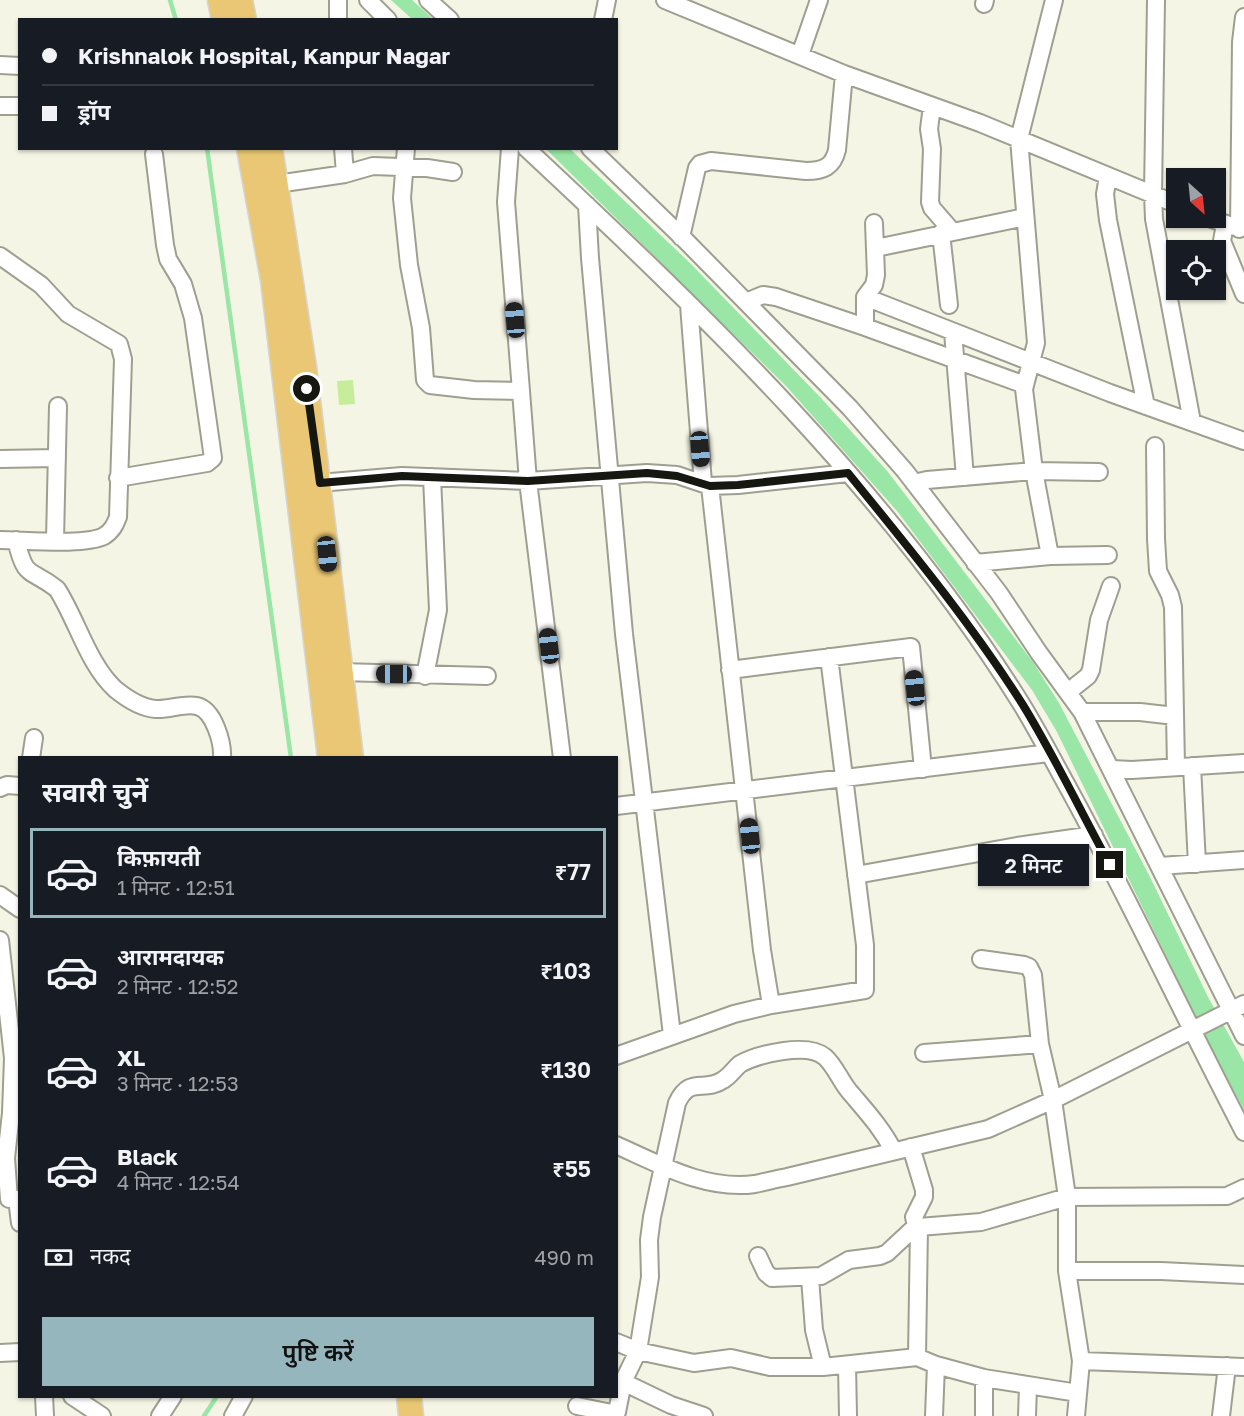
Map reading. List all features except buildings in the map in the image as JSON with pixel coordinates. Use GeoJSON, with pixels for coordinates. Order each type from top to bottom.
{"type":"FeatureCollection","features":[{"type":"Feature","properties":{"kind":"highway"},"geometry":{"type":"LineString","coordinates":[[220,0],[224,18]]}},
{"type":"Feature","properties":{"kind":"highway"},"geometry":{"type":"LineString","coordinates":[[240,0],[244,18]]}},
{"type":"Feature","properties":{"kind":"highway"},"geometry":{"type":"LineString","coordinates":[[249,150],[279,325],[330,756]]}},
{"type":"Feature","properties":{"kind":"highway"},"geometry":{"type":"LineString","coordinates":[[270,150],[320,483],[351,756]]}},
{"type":"Feature","properties":{"kind":"highway"},"geometry":{"type":"LineString","coordinates":[[409,1398],[411,1416]]}},
{"type":"Feature","properties":{"kind":"highway"},"geometry":{"type":"LineString","coordinates":[[424,1398],[427,1416]]}},
{"type":"Feature","properties":{"kind":"street"},"geometry":{"type":"LineString","coordinates":[[338,0],[338,18]]}},
{"type":"Feature","properties":{"kind":"street"},"geometry":{"type":"LineString","coordinates":[[368,0],[386,18]]}},
{"type":"Feature","properties":{"kind":"street"},"geometry":{"type":"LineString","coordinates":[[428,0],[448,18]]}},
{"type":"Feature","properties":{"kind":"street"},"geometry":{"type":"LineString","coordinates":[[603,18],[607,0]]}},
{"type":"Feature","properties":{"kind":"street"},"geometry":{"type":"LineString","coordinates":[[664,0],[844,74],[1019,139],[1166,200]]}},
{"type":"Feature","properties":{"kind":"street"},"geometry":{"type":"LineString","coordinates":[[800,55],[819,0]]}},
{"type":"Feature","properties":{"kind":"street"},"geometry":{"type":"LineString","coordinates":[[1050,556],[1034,471],[1025,385],[1036,343],[1019,139],[1054,0]]}},
{"type":"Feature","properties":{"kind":"street"},"geometry":{"type":"LineString","coordinates":[[1156,0],[1154,219],[1192,422]]}},
{"type":"Feature","properties":{"kind":"street"},"geometry":{"type":"LineString","coordinates":[[1244,17],[1240,42],[1229,225],[1222,241],[1244,294]]}},
{"type":"Feature","properties":{"kind":"street"},"geometry":{"type":"LineString","coordinates":[[0,65],[18,66]]}},
{"type":"Feature","properties":{"kind":"street"},"geometry":{"type":"LineString","coordinates":[[681,237],[697,168],[700,164],[711,161],[815,171],[828,167],[833,162],[837,150],[844,74]]}},
{"type":"Feature","properties":{"kind":"street"},"geometry":{"type":"LineString","coordinates":[[0,106],[18,106]]}},
{"type":"Feature","properties":{"kind":"street"},"geometry":{"type":"LineString","coordinates":[[932,106],[929,129],[932,149],[930,202],[946,232],[949,305]]}},
{"type":"Feature","properties":{"kind":"street"},"geometry":{"type":"LineString","coordinates":[[343,150],[345,174]]}},
{"type":"Feature","properties":{"kind":"street"},"geometry":{"type":"LineString","coordinates":[[406,150],[402,198],[409,265],[421,328],[424,380],[430,385],[474,390],[521,391]]}},
{"type":"Feature","properties":{"kind":"street"},"geometry":{"type":"LineString","coordinates":[[510,150],[506,202],[528,481],[562,756]]}},
{"type":"Feature","properties":{"kind":"street"},"geometry":{"type":"LineString","coordinates":[[528,150],[689,305],[825,446],[920,561],[974,632],[1023,706],[1094,835],[1195,1029],[1244,1132]]}},
{"type":"Feature","properties":{"kind":"street"},"geometry":{"type":"LineString","coordinates":[[592,150],[850,408],[914,483],[975,563],[1082,712],[1233,1009],[1244,1036]]}},
{"type":"Feature","properties":{"kind":"street"},"geometry":{"type":"LineString","coordinates":[[118,478],[207,463],[213,458],[194,318],[183,284],[168,259],[154,154]]}},
{"type":"Feature","properties":{"kind":"street"},"geometry":{"type":"LineString","coordinates":[[277,183],[345,174],[372,166],[405,166],[453,172]]}},
{"type":"Feature","properties":{"kind":"street"},"geometry":{"type":"LineString","coordinates":[[1108,176],[1105,194],[1108,220],[1146,406]]}},
{"type":"Feature","properties":{"kind":"street"},"geometry":{"type":"LineString","coordinates":[[587,205],[624,634],[672,1035]]}},
{"type":"Feature","properties":{"kind":"street"},"geometry":{"type":"LineString","coordinates":[[876,248],[1026,217]]}},
{"type":"Feature","properties":{"kind":"street"},"geometry":{"type":"LineString","coordinates":[[865,324],[865,301],[876,280],[874,223]]}},
{"type":"Feature","properties":{"kind":"street"},"geometry":{"type":"LineString","coordinates":[[0,256],[41,285],[68,314],[114,341],[122,350],[123,390],[118,517],[111,530],[98,538],[8,540]]}},
{"type":"Feature","properties":{"kind":"street"},"geometry":{"type":"LineString","coordinates":[[746,302],[763,295],[776,297],[865,324],[1025,385]]}},
{"type":"Feature","properties":{"kind":"street"},"geometry":{"type":"LineString","coordinates":[[865,301],[1244,441]]}},
{"type":"Feature","properties":{"kind":"street"},"geometry":{"type":"LineString","coordinates":[[689,305],[707,484],[745,790],[762,951],[771,1005]]}},
{"type":"Feature","properties":{"kind":"street"},"geometry":{"type":"LineString","coordinates":[[953,332],[965,477]]}},
{"type":"Feature","properties":{"kind":"street"},"geometry":{"type":"LineString","coordinates":[[55,540],[58,406]]}},
{"type":"Feature","properties":{"kind":"street"},"geometry":{"type":"LineString","coordinates":[[1155,446],[1158,571],[1173,606],[1175,716],[1197,864]]}},
{"type":"Feature","properties":{"kind":"street"},"geometry":{"type":"LineString","coordinates":[[0,459],[57,458]]}},
{"type":"Feature","properties":{"kind":"street"},"geometry":{"type":"LineString","coordinates":[[914,483],[1034,471],[1100,472]]}},
{"type":"Feature","properties":{"kind":"street"},"geometry":{"type":"LineString","coordinates":[[320,483],[402,476],[528,481],[647,473],[677,476],[707,484],[738,485],[848,473]]}},
{"type":"Feature","properties":{"kind":"street"},"geometry":{"type":"LineString","coordinates":[[425,676],[438,610],[432,477]]}},
{"type":"Feature","properties":{"kind":"street"},"geometry":{"type":"LineString","coordinates":[[8,540],[25,569],[57,589],[100,671],[114,688],[130,700],[156,709],[197,706],[203,709],[217,729],[222,756]]}},
{"type":"Feature","properties":{"kind":"street"},"geometry":{"type":"LineString","coordinates":[[975,563],[1050,556],[1107,555]]}},
{"type":"Feature","properties":{"kind":"street"},"geometry":{"type":"LineString","coordinates":[[1068,692],[1088,676],[1091,670],[1099,620],[1111,586]]}},
{"type":"Feature","properties":{"kind":"street"},"geometry":{"type":"LineString","coordinates":[[730,670],[911,647],[923,769]]}},
{"type":"Feature","properties":{"kind":"street"},"geometry":{"type":"LineString","coordinates":[[618,1055],[734,1014],[771,1005],[865,990],[865,945],[829,657]]}},
{"type":"Feature","properties":{"kind":"street"},"geometry":{"type":"LineString","coordinates":[[340,672],[487,676]]}},
{"type":"Feature","properties":{"kind":"street"},"geometry":{"type":"LineString","coordinates":[[1082,712],[1140,712],[1175,716]]}},
{"type":"Feature","properties":{"kind":"street"},"geometry":{"type":"LineString","coordinates":[[31,756],[34,738]]}},
{"type":"Feature","properties":{"kind":"street"},"geometry":{"type":"LineString","coordinates":[[618,806],[1049,753]]}},
{"type":"Feature","properties":{"kind":"street"},"geometry":{"type":"LineString","coordinates":[[1112,769],[1244,764]]}},
{"type":"Feature","properties":{"kind":"street"},"geometry":{"type":"LineString","coordinates":[[0,788],[14,784],[18,785]]}},
{"type":"Feature","properties":{"kind":"street"},"geometry":{"type":"LineString","coordinates":[[856,875],[1017,846],[1094,835]]}},
{"type":"Feature","properties":{"kind":"street"},"geometry":{"type":"LineString","coordinates":[[1161,866],[1244,861]]}},
{"type":"Feature","properties":{"kind":"street"},"geometry":{"type":"LineString","coordinates":[[0,895],[18,908]]}},
{"type":"Feature","properties":{"kind":"street"},"geometry":{"type":"LineString","coordinates":[[0,940],[6,1057],[6,1158],[12,1199],[18,1217]]}},
{"type":"Feature","properties":{"kind":"street"},"geometry":{"type":"LineString","coordinates":[[981,959],[1024,965],[1031,971],[1034,981],[1040,1044],[1053,1100],[1067,1197],[1067,1271],[1081,1361],[1076,1416]]}},
{"type":"Feature","properties":{"kind":"street"},"geometry":{"type":"LineString","coordinates":[[618,1146],[663,1166],[703,1180],[730,1184],[753,1184],[988,1129],[1053,1100],[1233,1009]]}},
{"type":"Feature","properties":{"kind":"street"},"geometry":{"type":"LineString","coordinates":[[924,1053],[1040,1044]]}},
{"type":"Feature","properties":{"kind":"street"},"geometry":{"type":"LineString","coordinates":[[576,1406],[615,1413],[618,1410],[623,1382],[638,1351],[650,1277],[652,1217],[677,1103],[684,1091],[688,1088],[719,1082],[740,1065],[753,1059],[801,1049],[811,1050],[824,1056],[847,1088],[877,1123],[892,1150]]}},
{"type":"Feature","properties":{"kind":"street"},"geometry":{"type":"LineString","coordinates":[[911,1148],[922,1182],[924,1197],[914,1217],[918,1227],[917,1357]]}},
{"type":"Feature","properties":{"kind":"street"},"geometry":{"type":"LineString","coordinates":[[758,1256],[766,1274],[772,1278],[810,1278],[821,1276],[849,1260],[887,1253],[918,1227],[981,1222],[1067,1197],[1227,1196],[1244,1188]]}},
{"type":"Feature","properties":{"kind":"street"},"geometry":{"type":"LineString","coordinates":[[1067,1271],[1161,1271],[1244,1275]]}},
{"type":"Feature","properties":{"kind":"street"},"geometry":{"type":"LineString","coordinates":[[810,1278],[814,1330],[823,1367]]}},
{"type":"Feature","properties":{"kind":"street"},"geometry":{"type":"LineString","coordinates":[[618,1343],[638,1351],[694,1364],[731,1359],[770,1367],[823,1367],[917,1357],[936,1365],[984,1378],[1078,1393]]}},
{"type":"Feature","properties":{"kind":"street"},"geometry":{"type":"LineString","coordinates":[[0,1353],[18,1352]]}},
{"type":"Feature","properties":{"kind":"street"},"geometry":{"type":"LineString","coordinates":[[1081,1361],[1244,1367]]}},
{"type":"Feature","properties":{"kind":"street"},"geometry":{"type":"LineString","coordinates":[[847,1365],[848,1416]]}},
{"type":"Feature","properties":{"kind":"street"},"geometry":{"type":"LineString","coordinates":[[934,1416],[936,1365]]}},
{"type":"Feature","properties":{"kind":"street"},"geometry":{"type":"LineString","coordinates":[[1221,1416],[1227,1366]]}},
{"type":"Feature","properties":{"kind":"street"},"geometry":{"type":"LineString","coordinates":[[984,1378],[984,1416]]}},
{"type":"Feature","properties":{"kind":"street"},"geometry":{"type":"LineString","coordinates":[[623,1382],[670,1405],[704,1416]]}},
{"type":"Feature","properties":{"kind":"street"},"geometry":{"type":"LineString","coordinates":[[1027,1416],[1028,1386]]}},
{"type":"Feature","properties":{"kind":"street"},"geometry":{"type":"LineString","coordinates":[[44,1398],[45,1416]]}},
{"type":"Feature","properties":{"kind":"street"},"geometry":{"type":"LineString","coordinates":[[75,1398],[102,1416]]}},
{"type":"Feature","properties":{"kind":"street"},"geometry":{"type":"LineString","coordinates":[[160,1416],[172,1398]]}},
{"type":"Feature","properties":{"kind":"street"},"geometry":{"type":"LineString","coordinates":[[233,1416],[243,1398]]}},
{"type":"Feature","properties":{"kind":"shaded area"},"geometry":{"type":"Polygon","coordinates":[[[391,0],[412,0],[432,18],[411,18],[391,0]]]}},
{"type":"Feature","properties":{"kind":"shaded area"},"geometry":{"type":"Polygon","coordinates":[[[547,150],[571,150],[690,263],[821,398],[888,472],[1033,662],[1059,703],[1151,879],[1208,997],[1244,1062],[1244,1110],[1212,1050],[1057,732],[1032,690],[897,511],[786,386],[547,150]]]}},
{"type":"Feature","properties":{"kind":"waterway"},"geometry":{"type":"LineString","coordinates":[[170,0],[175,18]]}},
{"type":"Feature","properties":{"kind":"waterway"},"geometry":{"type":"LineString","coordinates":[[207,150],[291,756]]}},
{"type":"Feature","properties":{"kind":"waterway"},"geometry":{"type":"LineString","coordinates":[[204,1416],[216,1398]]}},
{"type":"Feature","properties":{"kind":"route"},"geometry":{"type":"LineString","coordinates":[[307,389],[320,483],[402,476],[453,477],[511,482],[647,473],[677,476],[710,486],[848,473],[974,632],[1023,706],[1110,865]]}}]}
